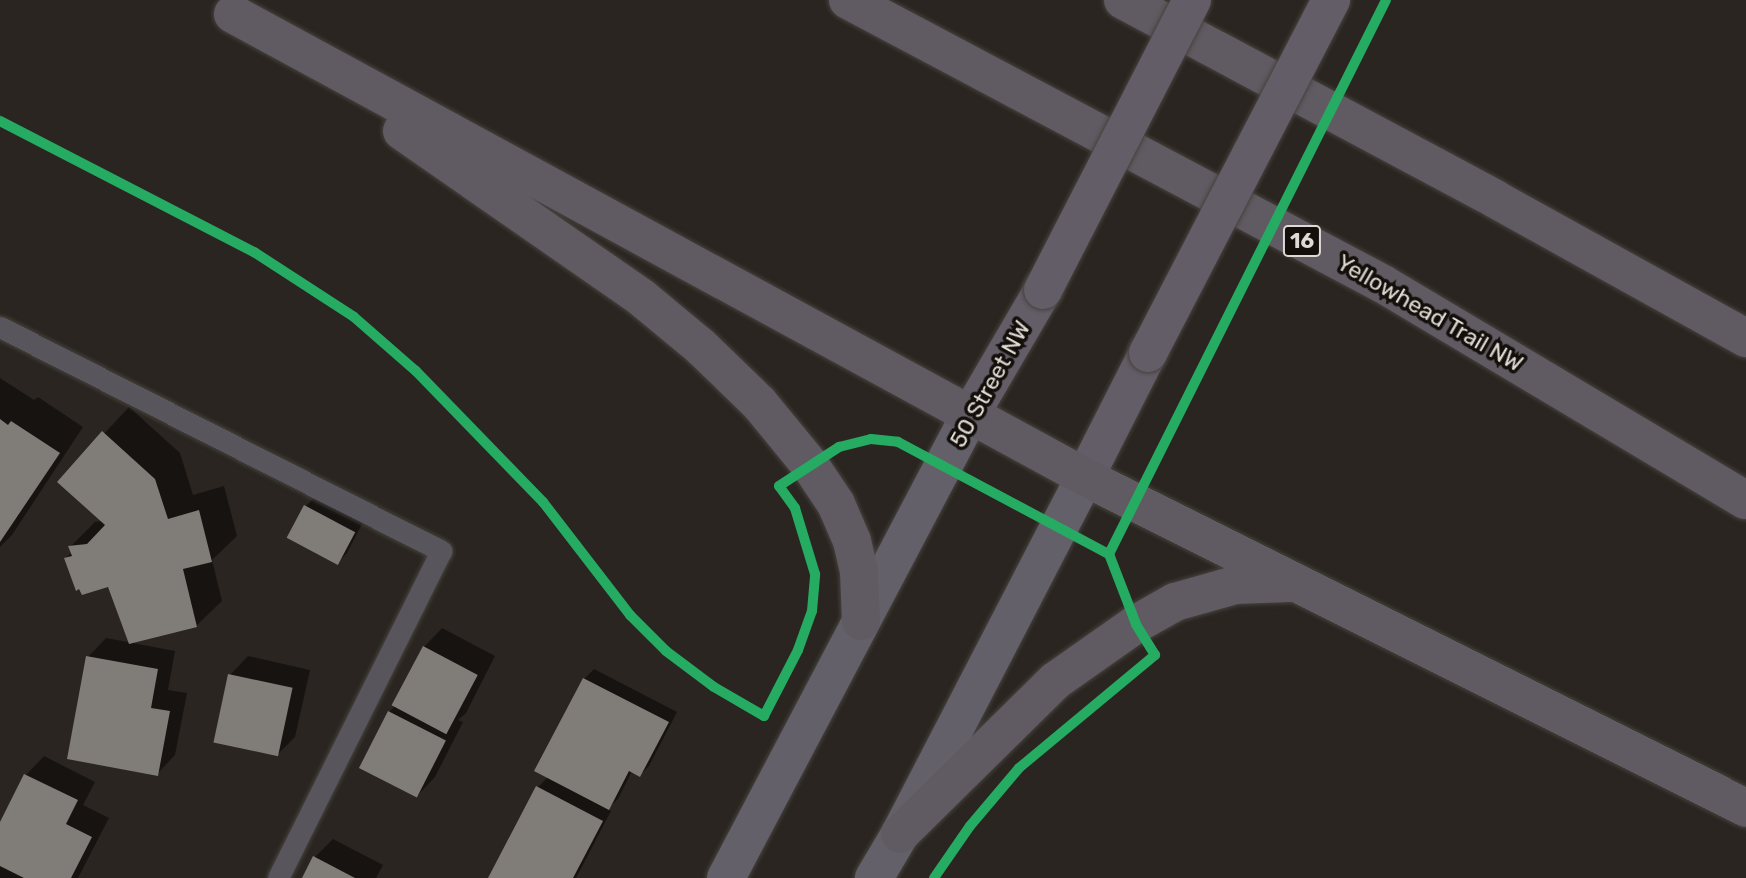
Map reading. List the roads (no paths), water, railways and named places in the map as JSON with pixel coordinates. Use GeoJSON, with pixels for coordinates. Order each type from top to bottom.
{"type":"FeatureCollection","features":[{"type":"Feature","properties":{"kind":"highway","name":"Yellowhead Trail NW"},"geometry":{"type":"LineString","coordinates":[[848,0],[1383,284],[1746,500]]}},
{"type":"Feature","properties":{"kind":"highway"},"geometry":{"type":"LineString","coordinates":[[1123,0],[1495,199],[1746,338]]}},
{"type":"Feature","properties":{"kind":"highway"},"geometry":{"type":"LineString","coordinates":[[222,7],[1085,477],[1291,583],[1746,808]]}},
{"type":"Feature","properties":{"kind":"highway"},"geometry":{"type":"LineString","coordinates":[[222,7],[586,256],[700,346],[759,402],[810,465],[836,504],[852,541],[859,572],[861,621]]}},
{"type":"Feature","properties":{"kind":"highway"},"geometry":{"type":"LineString","coordinates":[[900,834],[1055,681],[1136,624],[1174,602],[1236,585],[1291,583]]}},
{"type":"Feature","properties":{"kind":"main road","name":"50 Street NW"},"geometry":{"type":"LineString","coordinates":[[726,878],[970,415],[1043,290],[1192,0]]}},
{"type":"Feature","properties":{"kind":"main road"},"geometry":{"type":"LineString","coordinates":[[874,878],[900,834],[1331,0]]}},
{"type":"Feature","properties":{"kind":"lane"},"geometry":{"type":"LineString","coordinates":[[0,327],[441,551],[278,878]]}}]}
